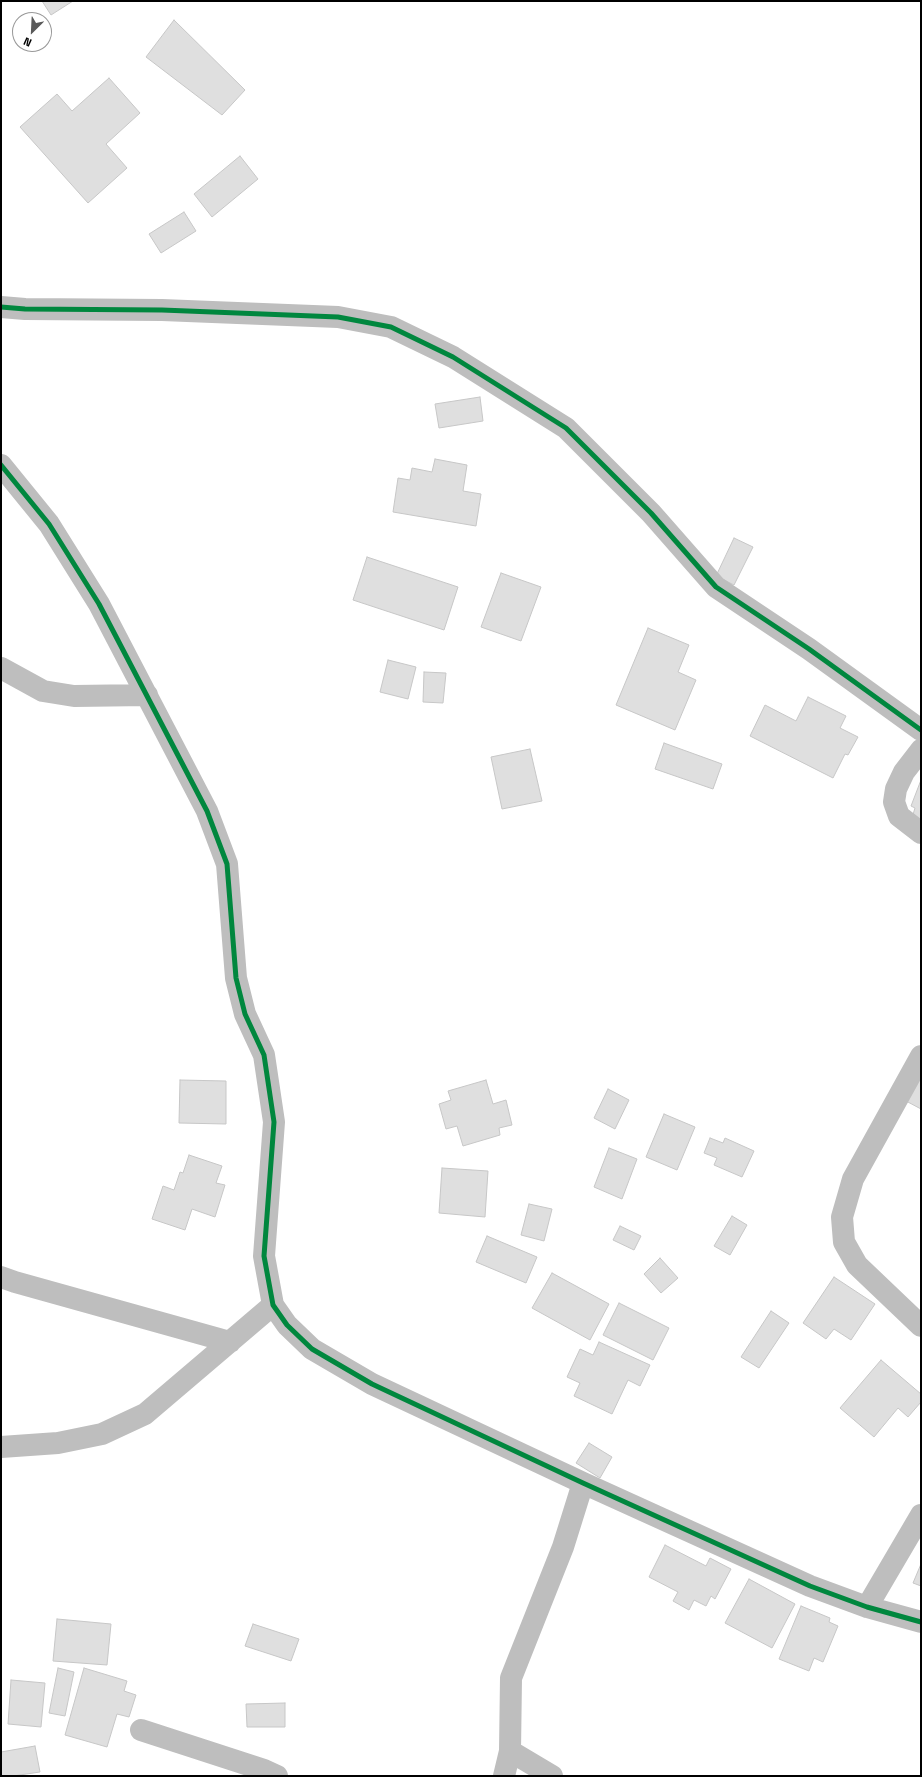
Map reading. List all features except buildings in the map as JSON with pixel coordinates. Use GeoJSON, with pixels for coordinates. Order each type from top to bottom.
{"type":"FeatureCollection","features":[{"type":"Feature","properties":{"kind":"street"},"geometry":{"type":"LineString","coordinates":[[1,307],[25,309],[162,310],[330,317],[391,327],[453,357],[566,428],[651,513],[716,587],[809,649],[921,730]]}},
{"type":"Feature","properties":{"kind":"street"},"geometry":{"type":"LineString","coordinates":[[1,465],[49,524],[99,604],[208,811],[227,864],[236,978],[245,1014],[264,1055],[274,1122],[264,1256],[273,1305],[287,1325],[312,1348],[372,1384],[810,1586],[867,1607],[921,1622]]}},
{"type":"Feature","properties":{"kind":"street"},"geometry":{"type":"LineString","coordinates":[[1,668],[43,691],[74,696],[147,695]]}},
{"type":"Feature","properties":{"kind":"street"},"geometry":{"type":"LineString","coordinates":[[921,750],[904,772],[896,789],[894,802],[899,816],[921,833]]}},
{"type":"Feature","properties":{"kind":"street"},"geometry":{"type":"LineString","coordinates":[[921,1056],[852,1179],[842,1217],[844,1242],[857,1265],[921,1326]]}},
{"type":"Feature","properties":{"kind":"street"},"geometry":{"type":"LineString","coordinates":[[1,1277],[230,1342]]}},
{"type":"Feature","properties":{"kind":"street"},"geometry":{"type":"LineString","coordinates":[[1,1447],[58,1443],[102,1434],[145,1414],[273,1305]]}},
{"type":"Feature","properties":{"kind":"street"},"geometry":{"type":"LineString","coordinates":[[504,1776],[510,1751],[511,1678],[563,1547],[583,1482]]}},
{"type":"Feature","properties":{"kind":"street"},"geometry":{"type":"LineString","coordinates":[[867,1607],[921,1516]]}},
{"type":"Feature","properties":{"kind":"street"},"geometry":{"type":"LineString","coordinates":[[141,1730],[264,1770],[276,1776]]}},
{"type":"Feature","properties":{"kind":"street"},"geometry":{"type":"LineString","coordinates":[[510,1751],[552,1776]]}},
{"type":"Feature","properties":{"kind":"cycle path"},"geometry":{"type":"LineString","coordinates":[[1,307],[25,309],[162,310],[338,317],[391,327],[453,357],[566,428],[651,513],[716,587],[809,649],[921,730]]}},
{"type":"Feature","properties":{"kind":"cycle path"},"geometry":{"type":"LineString","coordinates":[[1,465],[49,524],[99,604],[207,811],[227,864],[236,978],[245,1014],[264,1055],[274,1122],[264,1256],[273,1305],[287,1325],[312,1349],[372,1384],[583,1483],[810,1586],[867,1607],[921,1622]]}}]}
